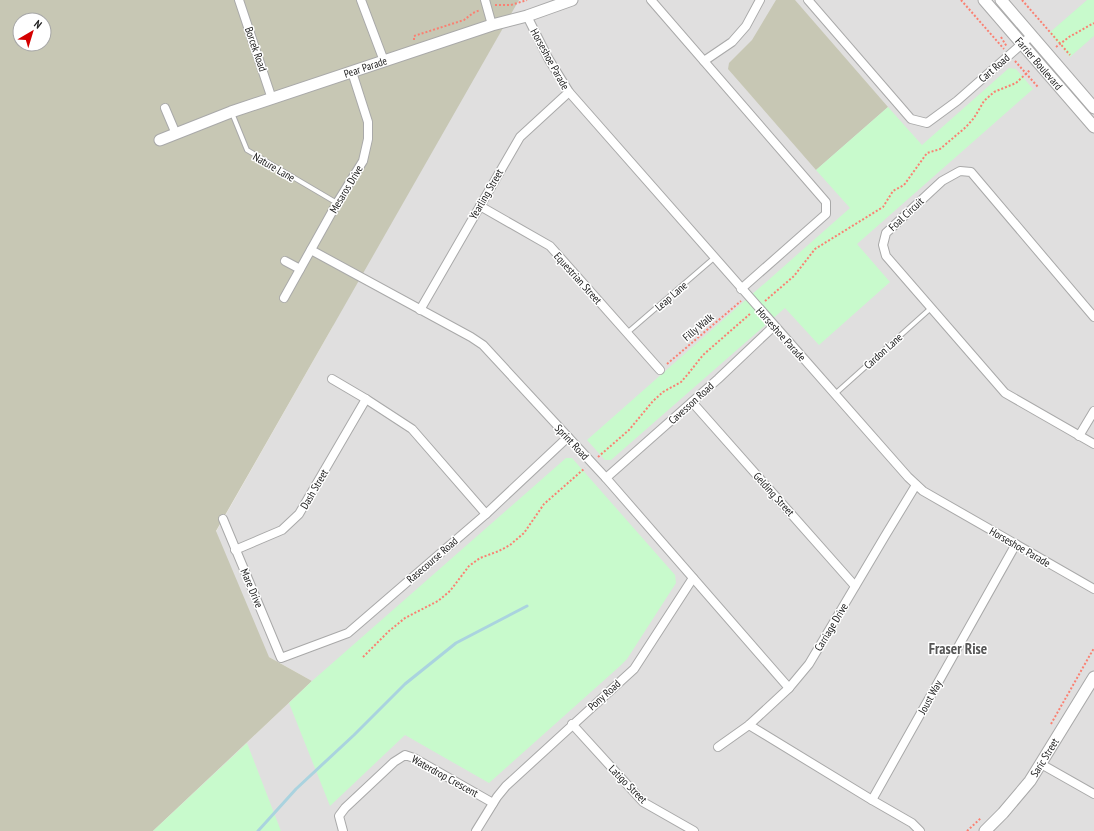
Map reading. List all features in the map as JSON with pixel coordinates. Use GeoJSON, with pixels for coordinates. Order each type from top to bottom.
{"type":"FeatureCollection","features":[{"type":"Feature","properties":{"kind":"street","name":"Borcek Road"},"geometry":{"type":"LineString","coordinates":[[239,0],[272,99]]}},
{"type":"Feature","properties":{"kind":"street"},"geometry":{"type":"LineString","coordinates":[[361,0],[384,61]]}},
{"type":"Feature","properties":{"kind":"street","name":"Pear Parade"},"geometry":{"type":"LineString","coordinates":[[160,140],[231,112],[492,25],[527,16],[572,0]]}},
{"type":"Feature","properties":{"kind":"street"},"geometry":{"type":"LineString","coordinates":[[651,0],[826,202],[826,214],[741,289]]}},
{"type":"Feature","properties":{"kind":"street"},"geometry":{"type":"LineString","coordinates":[[704,61],[732,42],[746,26],[760,0]]}},
{"type":"Feature","properties":{"kind":"street","name":"Cart Road"},"geometry":{"type":"LineString","coordinates":[[808,0],[911,119],[927,123],[957,101],[1031,36]]}},
{"type":"Feature","properties":{"kind":"street","name":"Farrier Boulevard"},"geometry":{"type":"LineString","coordinates":[[984,0],[1021,45],[1094,127]]}},
{"type":"Feature","properties":{"kind":"street","name":"Farrier Boulevard"},"geometry":{"type":"LineString","coordinates":[[1001,0],[1094,108]]}},
{"type":"Feature","properties":{"kind":"street"},"geometry":{"type":"LineString","coordinates":[[486,4],[492,25]]}},
{"type":"Feature","properties":{"kind":"street","name":"Horseshoe Parade"},"geometry":{"type":"LineString","coordinates":[[527,16],[548,58],[568,92],[747,296],[916,485],[923,491],[1094,589]]}},
{"type":"Feature","properties":{"kind":"street","name":"Mesaros Drive"},"geometry":{"type":"LineString","coordinates":[[284,298],[337,203],[363,161],[368,139],[368,122],[352,72]]}},
{"type":"Feature","properties":{"kind":"street","name":"Yearling Street"},"geometry":{"type":"LineString","coordinates":[[420,310],[520,137],[568,92]]}},
{"type":"Feature","properties":{"kind":"street"},"geometry":{"type":"LineString","coordinates":[[165,108],[176,134]]}},
{"type":"Feature","properties":{"kind":"street","name":"Foal Circuit"},"geometry":{"type":"LineString","coordinates":[[1094,317],[971,172],[960,171],[942,181],[886,233],[883,245],[886,256],[1005,393],[1094,444]]}},
{"type":"Feature","properties":{"kind":"street","name":"Equestrian Street"},"geometry":{"type":"LineString","coordinates":[[480,206],[550,246],[660,370]]}},
{"type":"Feature","properties":{"kind":"street","name":"Sprint Road"},"geometry":{"type":"LineString","coordinates":[[311,250],[471,337],[482,345],[606,478],[789,688]]}},
{"type":"Feature","properties":{"kind":"street"},"geometry":{"type":"LineString","coordinates":[[285,260],[300,269]]}},
{"type":"Feature","properties":{"kind":"street","name":"Cavesson Road"},"geometry":{"type":"LineString","coordinates":[[606,478],[692,402],[774,326]]}},
{"type":"Feature","properties":{"kind":"street"},"geometry":{"type":"LineString","coordinates":[[332,379],[412,429],[486,514]]}},
{"type":"Feature","properties":{"kind":"street","name":"Dash Street"},"geometry":{"type":"LineString","coordinates":[[235,550],[282,530],[299,514],[366,399]]}},
{"type":"Feature","properties":{"kind":"street","name":"Gelding Street"},"geometry":{"type":"LineString","coordinates":[[692,402],[855,586]]}},
{"type":"Feature","properties":{"kind":"street"},"geometry":{"type":"LineString","coordinates":[[1079,436],[1094,411]]}},
{"type":"Feature","properties":{"kind":"street","name":"Rasecourse Road"},"geometry":{"type":"LineString","coordinates":[[281,658],[348,633],[486,514],[568,437]]}},
{"type":"Feature","properties":{"kind":"street","name":"Carriage Drive"},"geometry":{"type":"LineString","coordinates":[[718,746],[749,725],[789,688],[809,664],[916,485]]}},
{"type":"Feature","properties":{"kind":"street","name":"Mare Drive"},"geometry":{"type":"LineString","coordinates":[[223,518],[281,658]]}},
{"type":"Feature","properties":{"kind":"street","name":"Joust Way"},"geometry":{"type":"LineString","coordinates":[[872,800],[1016,544]]}},
{"type":"Feature","properties":{"kind":"street","name":"Pony Road"},"geometry":{"type":"LineString","coordinates":[[476,831],[495,800],[506,786],[634,668],[693,578]]}},
{"type":"Feature","properties":{"kind":"street","name":"Saric Street"},"geometry":{"type":"LineString","coordinates":[[985,831],[1003,813],[1030,781],[1094,677]]}},
{"type":"Feature","properties":{"kind":"street","name":"Latigo Street"},"geometry":{"type":"LineString","coordinates":[[572,724],[643,802],[694,831]]}},
{"type":"Feature","properties":{"kind":"street"},"geometry":{"type":"LineString","coordinates":[[749,725],[912,823],[920,831]]}},
{"type":"Feature","properties":{"kind":"street","name":"Waterdrop Crescent"},"geometry":{"type":"LineString","coordinates":[[343,831],[339,816],[345,808],[394,762],[405,755],[414,758],[495,800]]}},
{"type":"Feature","properties":{"kind":"street"},"geometry":{"type":"LineString","coordinates":[[1041,764],[1094,794]]}},
{"type":"Feature","properties":{"kind":"lane","name":"Nature Lane"},"geometry":{"type":"LineString","coordinates":[[231,112],[247,150],[337,203]]}},
{"type":"Feature","properties":{"kind":"lane","name":"Leap Lane"},"geometry":{"type":"LineString","coordinates":[[627,333],[714,258]]}},
{"type":"Feature","properties":{"kind":"lane","name":"Cardon Lane"},"geometry":{"type":"LineString","coordinates":[[835,394],[931,308]]}},
{"type":"Feature","properties":{"kind":"path"},"geometry":{"type":"LineString","coordinates":[[416,50],[414,36],[464,20],[486,4],[511,5],[527,0]]}},
{"type":"Feature","properties":{"kind":"path"},"geometry":{"type":"LineString","coordinates":[[961,0],[1038,87]]}},
{"type":"Feature","properties":{"kind":"path"},"geometry":{"type":"LineString","coordinates":[[1022,0],[1070,55]]}},
{"type":"Feature","properties":{"kind":"path"},"geometry":{"type":"LineString","coordinates":[[1047,55],[1060,43],[1094,23]]}},
{"type":"Feature","properties":{"kind":"path"},"geometry":{"type":"LineString","coordinates":[[363,657],[404,618],[438,601],[450,591],[469,566],[480,558],[510,545],[524,533],[544,504],[629,430],[653,401],[663,392],[681,382],[703,355],[794,276],[815,249],[883,207],[893,191],[904,185],[926,153],[940,149],[966,127],[974,118],[984,101],[994,92],[1016,83],[1038,64]]}},
{"type":"Feature","properties":{"kind":"path","name":"Filly Walk"},"geometry":{"type":"LineString","coordinates":[[660,370],[747,296]]}},
{"type":"Feature","properties":{"kind":"path"},"geometry":{"type":"LineString","coordinates":[[1051,724],[1094,648]]}},
{"type":"Feature","properties":{"kind":"path"},"geometry":{"type":"LineString","coordinates":[[968,831],[984,816]]}},
{"type":"Feature","properties":{"kind":"shaded area"},"geometry":{"type":"Polygon","coordinates":[[[0,0],[519,0],[216,531],[269,657],[312,681],[153,831],[0,831],[0,0]]]}},
{"type":"Feature","properties":{"kind":"shaded area"},"geometry":{"type":"Polygon","coordinates":[[[215,0],[1094,0],[1094,831],[153,831],[312,681],[175,604],[333,326],[215,0]]]}},
{"type":"Feature","properties":{"kind":"shaded area"},"geometry":{"type":"Polygon","coordinates":[[[776,0],[795,0],[888,107],[816,170],[728,69],[729,63],[752,40],[776,0]]]}},
{"type":"Feature","properties":{"kind":"green space"},"geometry":{"type":"Polygon","coordinates":[[[1087,0],[1094,0],[1094,36],[1070,57],[1049,33],[1087,0]]]}},
{"type":"Feature","properties":{"kind":"green space"},"geometry":{"type":"Polygon","coordinates":[[[1009,68],[1016,69],[1033,89],[857,244],[890,282],[819,345],[785,308],[611,460],[605,460],[587,440],[850,208],[816,170],[888,107],[922,145],[1009,68]]]}},
{"type":"Feature","properties":{"kind":"green space"},"geometry":{"type":"Polygon","coordinates":[[[566,458],[572,458],[675,575],[676,583],[627,659],[489,783],[405,735],[330,806],[289,703],[312,681],[566,458]]]}},
{"type":"Feature","properties":{"kind":"green space"},"geometry":{"type":"Polygon","coordinates":[[[247,743],[281,831],[153,831],[247,743]]]}},
{"type":"Feature","properties":{"kind":"waterway"},"geometry":{"type":"LineString","coordinates":[[258,831],[296,789],[354,735],[405,684],[456,643],[527,606]]}},
{"type":"Feature","properties":{"kind":"district","name":"Fraser Rise"},"geometry":{"type":"Point","coordinates":[958,649]}}]}
